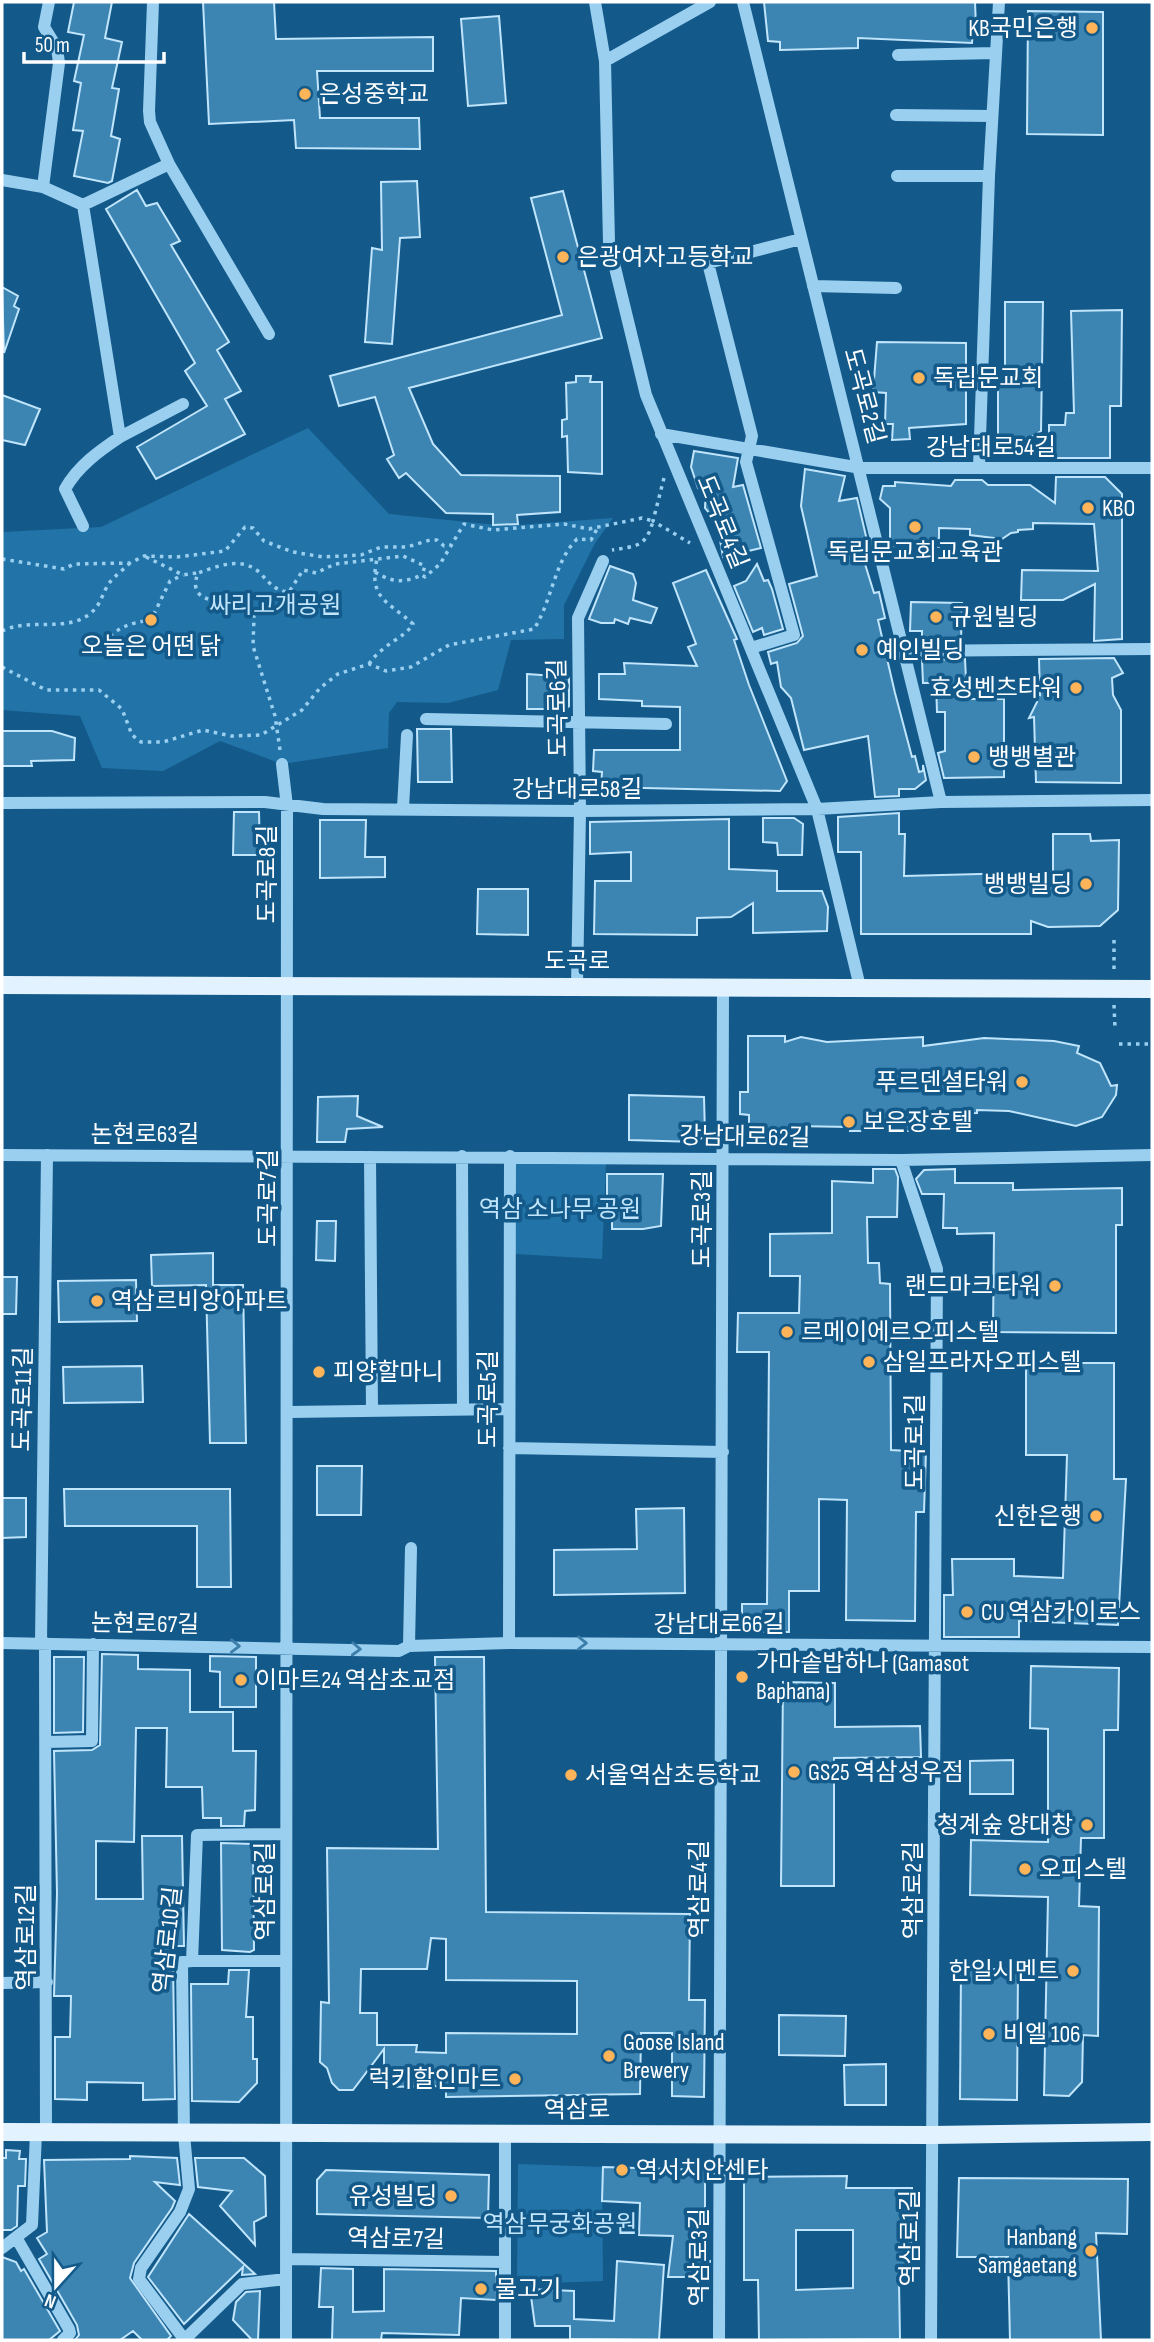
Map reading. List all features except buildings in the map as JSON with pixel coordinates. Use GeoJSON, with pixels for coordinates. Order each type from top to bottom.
{"type":"FeatureCollection","features":[{"type":"Feature","properties":{"kind":"main road","name":"도곡로"},"geometry":{"type":"LineString","coordinates":[[2,985],[1152,989]]}},
{"type":"Feature","properties":{"kind":"main road","name":"역삼로"},"geometry":{"type":"LineString","coordinates":[[2,2132],[932,2135],[1152,2132]]}},
{"type":"Feature","properties":{"kind":"street"},"geometry":{"type":"LineString","coordinates":[[43,187],[59,63],[57,48],[44,27],[49,2]]}},
{"type":"Feature","properties":{"kind":"street"},"geometry":{"type":"LineString","coordinates":[[153,2],[150,122],[169,164],[269,334]]}},
{"type":"Feature","properties":{"kind":"street","name":"도곡로4길"},"geometry":{"type":"LineString","coordinates":[[595,2],[605,61],[609,243],[646,395],[817,809],[860,987]]}},
{"type":"Feature","properties":{"kind":"street"},"geometry":{"type":"LineString","coordinates":[[605,61],[710,2]]}},
{"type":"Feature","properties":{"kind":"street","name":"도곡로2길"},"geometry":{"type":"LineString","coordinates":[[743,2],[861,468],[941,802]]}},
{"type":"Feature","properties":{"kind":"street"},"geometry":{"type":"LineString","coordinates":[[979,467],[991,116],[999,2]]}},
{"type":"Feature","properties":{"kind":"street"},"geometry":{"type":"LineString","coordinates":[[898,55],[996,53]]}},
{"type":"Feature","properties":{"kind":"street"},"geometry":{"type":"LineString","coordinates":[[896,115],[991,116]]}},
{"type":"Feature","properties":{"kind":"street"},"geometry":{"type":"LineString","coordinates":[[2,180],[43,187],[83,205],[169,164]]}},
{"type":"Feature","properties":{"kind":"street"},"geometry":{"type":"LineString","coordinates":[[897,176],[989,176]]}},
{"type":"Feature","properties":{"kind":"street"},"geometry":{"type":"LineString","coordinates":[[83,205],[120,437]]}},
{"type":"Feature","properties":{"kind":"street"},"geometry":{"type":"LineString","coordinates":[[751,648],[794,635],[747,462],[752,436],[708,263],[801,239]]}},
{"type":"Feature","properties":{"kind":"street"},"geometry":{"type":"LineString","coordinates":[[813,286],[896,288]]}},
{"type":"Feature","properties":{"kind":"street"},"geometry":{"type":"LineString","coordinates":[[83,526],[65,489],[72,476],[94,455],[120,437],[183,404]]}},
{"type":"Feature","properties":{"kind":"street","name":"강남대로54길"},"geometry":{"type":"LineString","coordinates":[[662,434],[861,468],[1152,468]]}},
{"type":"Feature","properties":{"kind":"street","name":"도곡로6길"},"geometry":{"type":"LineString","coordinates":[[577,985],[580,811],[578,618],[603,561]]}},
{"type":"Feature","properties":{"kind":"street"},"geometry":{"type":"LineString","coordinates":[[905,651],[1152,649]]}},
{"type":"Feature","properties":{"kind":"street"},"geometry":{"type":"LineString","coordinates":[[426,719],[666,724]]}},
{"type":"Feature","properties":{"kind":"street"},"geometry":{"type":"LineString","coordinates":[[403,808],[407,735]]}},
{"type":"Feature","properties":{"kind":"street","name":"도곡로8길"},"geometry":{"type":"LineString","coordinates":[[282,764],[287,806],[288,984]]}},
{"type":"Feature","properties":{"kind":"street","name":"강남대로58길"},"geometry":{"type":"LineString","coordinates":[[2,803],[265,802],[287,806],[580,811],[817,809],[941,802],[1152,800]]}},
{"type":"Feature","properties":{"kind":"street","name":"도곡로7길"},"geometry":{"type":"LineString","coordinates":[[288,984],[288,1647]]}},
{"type":"Feature","properties":{"kind":"street","name":"도곡로3길"},"geometry":{"type":"LineString","coordinates":[[719,1645],[723,1452],[723,987]]}},
{"type":"Feature","properties":{"kind":"street","name":"도곡로11길"},"geometry":{"type":"LineString","coordinates":[[43,1643],[47,1154]]}},
{"type":"Feature","properties":{"kind":"street","name":"논현로63길"},"geometry":{"type":"LineString","coordinates":[[2,1155],[289,1155]]}},
{"type":"Feature","properties":{"kind":"street","name":"강남대로62길"},"geometry":{"type":"LineString","coordinates":[[289,1155],[901,1160],[1152,1155]]}},
{"type":"Feature","properties":{"kind":"street"},"geometry":{"type":"LineString","coordinates":[[462,1156],[463,1410]]}},
{"type":"Feature","properties":{"kind":"street","name":"도곡로5길"},"geometry":{"type":"LineString","coordinates":[[509,1643],[507,1409],[510,1156]]}},
{"type":"Feature","properties":{"kind":"street"},"geometry":{"type":"LineString","coordinates":[[370,1157],[372,1411]]}},
{"type":"Feature","properties":{"kind":"street","name":"도곡로1길"},"geometry":{"type":"LineString","coordinates":[[901,1160],[937,1269],[935,1646]]}},
{"type":"Feature","properties":{"kind":"street"},"geometry":{"type":"LineString","coordinates":[[289,1412],[507,1409]]}},
{"type":"Feature","properties":{"kind":"street"},"geometry":{"type":"LineString","coordinates":[[509,1447],[723,1452]]}},
{"type":"Feature","properties":{"kind":"street"},"geometry":{"type":"LineString","coordinates":[[408,1646],[411,1548]]}},
{"type":"Feature","properties":{"kind":"street","name":"논현로67길"},"geometry":{"type":"LineString","coordinates":[[2,1643],[288,1647]]}},
{"type":"Feature","properties":{"kind":"street","name":"역삼로12길"},"geometry":{"type":"LineString","coordinates":[[17,2239],[32,2225],[41,2133],[47,1982],[47,1742],[43,1643]]}},
{"type":"Feature","properties":{"kind":"street","name":"강남대로66길"},"geometry":{"type":"LineString","coordinates":[[288,1647],[399,1651],[408,1646],[509,1643],[1152,1647]]}},
{"type":"Feature","properties":{"kind":"street"},"geometry":{"type":"LineString","coordinates":[[47,1742],[92,1741],[93,1644]]}},
{"type":"Feature","properties":{"kind":"street","name":"역삼로4길"},"geometry":{"type":"LineString","coordinates":[[719,1645],[720,2133]]}},
{"type":"Feature","properties":{"kind":"street","name":"역삼로2길"},"geometry":{"type":"LineString","coordinates":[[932,2135],[935,1646]]}},
{"type":"Feature","properties":{"kind":"street","name":"역삼로8길"},"geometry":{"type":"LineString","coordinates":[[288,1647],[285,1961],[288,2135]]}},
{"type":"Feature","properties":{"kind":"street","name":"역삼로10길"},"geometry":{"type":"LineString","coordinates":[[184,2134],[182,1962],[192,1961],[197,1835],[286,1834]]}},
{"type":"Feature","properties":{"kind":"street"},"geometry":{"type":"LineString","coordinates":[[192,1961],[285,1961]]}},
{"type":"Feature","properties":{"kind":"street"},"geometry":{"type":"LineString","coordinates":[[2,1983],[47,1982]]}},
{"type":"Feature","properties":{"kind":"street","name":"역삼로3길"},"geometry":{"type":"LineString","coordinates":[[719,2340],[720,2133]]}},
{"type":"Feature","properties":{"kind":"street"},"geometry":{"type":"LineString","coordinates":[[184,2134],[189,2189],[186,2200],[141,2268],[139,2279],[184,2340],[242,2284],[286,2279]]}},
{"type":"Feature","properties":{"kind":"street"},"geometry":{"type":"LineString","coordinates":[[286,2340],[288,2135]]}},
{"type":"Feature","properties":{"kind":"street"},"geometry":{"type":"LineString","coordinates":[[505,2135],[505,2340]]}},
{"type":"Feature","properties":{"kind":"street","name":"역삼로1길"},"geometry":{"type":"LineString","coordinates":[[931,2340],[932,2135]]}},
{"type":"Feature","properties":{"kind":"street"},"geometry":{"type":"LineString","coordinates":[[2,2248],[17,2239],[69,2329],[70,2333],[63,2340]]}},
{"type":"Feature","properties":{"kind":"street","name":"역삼로7길"},"geometry":{"type":"LineString","coordinates":[[286,2259],[505,2262]]}},
{"type":"Feature","properties":{"kind":"path"},"geometry":{"type":"LineString","coordinates":[[603,561],[607,551],[637,546],[649,538],[670,452]]}},
{"type":"Feature","properties":{"kind":"path"},"geometry":{"type":"LineString","coordinates":[[374,571],[387,580],[404,583],[422,575],[432,574],[464,524],[493,530],[564,524],[589,529],[642,518],[653,521],[714,558]]}},
{"type":"Feature","properties":{"kind":"path"},"geometry":{"type":"LineString","coordinates":[[369,664],[386,671],[411,667],[449,645],[534,629],[544,614],[548,592],[557,579],[565,551],[577,539],[591,540],[598,525]]}},
{"type":"Feature","properties":{"kind":"path"},"geometry":{"type":"LineString","coordinates":[[2,631],[28,622],[68,623],[83,618],[94,611],[109,583],[130,563],[144,556],[177,557],[225,551],[245,527],[253,528],[264,541],[293,552],[323,556],[361,555],[381,547],[407,547],[430,540],[437,540],[444,546],[451,545]]}},
{"type":"Feature","properties":{"kind":"path"},"geometry":{"type":"LineString","coordinates":[[144,556],[183,575]]}},
{"type":"Feature","properties":{"kind":"path"},"geometry":{"type":"LineString","coordinates":[[104,642],[115,630],[131,623],[151,620],[160,596],[170,581],[230,562],[260,573],[273,587],[289,592],[303,570],[316,573],[326,566],[377,559],[410,558],[425,566],[422,575]]}},
{"type":"Feature","properties":{"kind":"path"},"geometry":{"type":"LineString","coordinates":[[2,559],[64,569],[74,564],[130,563]]}},
{"type":"Feature","properties":{"kind":"path"},"geometry":{"type":"LineString","coordinates":[[2,667],[46,690],[99,690],[121,709],[132,734],[141,741],[152,744],[193,731],[261,735],[310,703],[320,688],[338,674],[369,664],[382,648],[409,632],[413,624],[387,606],[376,591],[374,571],[377,559]]}},
{"type":"Feature","properties":{"kind":"path"},"geometry":{"type":"LineString","coordinates":[[198,573],[196,584],[208,602],[243,606],[254,617],[253,646],[276,727],[282,764]]}},
{"type":"Feature","properties":{"kind":"path"},"geometry":{"type":"LineString","coordinates":[[1119,1044],[1152,1044]]}},
{"type":"Feature","properties":{"kind":"green space","name":"싸리고개공원"},"geometry":{"type":"Polygon","coordinates":[[[308,428],[389,514],[506,526],[613,518],[595,543],[564,605],[564,639],[511,640],[498,690],[448,703],[397,702],[389,713],[388,748],[282,764],[220,741],[163,771],[102,768],[80,716],[2,710],[2,532],[101,527],[308,428]]]}},
{"type":"Feature","properties":{"kind":"green space","name":"역삼 소나무 공원"},"geometry":{"type":"Polygon","coordinates":[[[516,1161],[606,1163],[602,1259],[515,1254],[516,1161]]]}},
{"type":"Feature","properties":{"kind":"green space","name":"역삼무궁화공원"},"geometry":{"type":"Polygon","coordinates":[[[518,2164],[602,2167],[603,2281],[517,2284],[518,2164]]]}},
{"type":"Feature","properties":{"kind":"place","name":"KB국민은행"},"geometry":{"type":"Point","coordinates":[1092,28]}},
{"type":"Feature","properties":{"kind":"place","name":"은성중학교"},"geometry":{"type":"Point","coordinates":[305,94]}},
{"type":"Feature","properties":{"kind":"place","name":"은광여자고등학교"},"geometry":{"type":"Point","coordinates":[563,257]}},
{"type":"Feature","properties":{"kind":"place","name":"독립문교회"},"geometry":{"type":"Point","coordinates":[919,378]}},
{"type":"Feature","properties":{"kind":"place","name":"KBO"},"geometry":{"type":"Point","coordinates":[1088,508]}},
{"type":"Feature","properties":{"kind":"place","name":"독립문교회교육관"},"geometry":{"type":"Point","coordinates":[915,527]}},
{"type":"Feature","properties":{"kind":"place","name":"규원빌딩"},"geometry":{"type":"Point","coordinates":[936,617]}},
{"type":"Feature","properties":{"kind":"place","name":"오늘은 어떤 닭"},"geometry":{"type":"Point","coordinates":[151,620]}},
{"type":"Feature","properties":{"kind":"place","name":"예인빌딩"},"geometry":{"type":"Point","coordinates":[862,650]}},
{"type":"Feature","properties":{"kind":"place","name":"효성벤츠타워"},"geometry":{"type":"Point","coordinates":[1076,688]}},
{"type":"Feature","properties":{"kind":"place","name":"뱅뱅별관"},"geometry":{"type":"Point","coordinates":[974,757]}},
{"type":"Feature","properties":{"kind":"place","name":"뱅뱅빌딩"},"geometry":{"type":"Point","coordinates":[1086,884]}},
{"type":"Feature","properties":{"kind":"place","name":"푸르덴셜타워"},"geometry":{"type":"Point","coordinates":[1022,1082]}},
{"type":"Feature","properties":{"kind":"place","name":"보은장호텔"},"geometry":{"type":"Point","coordinates":[849,1122]}},
{"type":"Feature","properties":{"kind":"place","name":"랜드마크 타워"},"geometry":{"type":"Point","coordinates":[1055,1286]}},
{"type":"Feature","properties":{"kind":"place","name":"역삼르비앙아파트"},"geometry":{"type":"Point","coordinates":[97,1301]}},
{"type":"Feature","properties":{"kind":"place","name":"르메이에르오피스텔"},"geometry":{"type":"Point","coordinates":[787,1332]}},
{"type":"Feature","properties":{"kind":"place","name":"삼일프라자오피스텔"},"geometry":{"type":"Point","coordinates":[869,1362]}},
{"type":"Feature","properties":{"kind":"place","name":"피양할마니"},"geometry":{"type":"Point","coordinates":[319,1372]}},
{"type":"Feature","properties":{"kind":"place","name":"신한은행"},"geometry":{"type":"Point","coordinates":[1096,1516]}},
{"type":"Feature","properties":{"kind":"place","name":"CU 역삼카이로스"},"geometry":{"type":"Point","coordinates":[967,1612]}},
{"type":"Feature","properties":{"kind":"place","name":"가마솥밥하나 (Gamasot Baphana)"},"geometry":{"type":"Point","coordinates":[742,1677]}},
{"type":"Feature","properties":{"kind":"place","name":"이마트24 역삼초교점"},"geometry":{"type":"Point","coordinates":[241,1680]}},
{"type":"Feature","properties":{"kind":"place","name":"GS25 역삼성우점"},"geometry":{"type":"Point","coordinates":[794,1772]}},
{"type":"Feature","properties":{"kind":"place","name":"서울역삼초등학교"},"geometry":{"type":"Point","coordinates":[571,1775]}},
{"type":"Feature","properties":{"kind":"place","name":"청계숲 양대창"},"geometry":{"type":"Point","coordinates":[1087,1825]}},
{"type":"Feature","properties":{"kind":"place","name":"오피스텔"},"geometry":{"type":"Point","coordinates":[1025,1869]}},
{"type":"Feature","properties":{"kind":"place","name":"한일시멘트"},"geometry":{"type":"Point","coordinates":[1073,1971]}},
{"type":"Feature","properties":{"kind":"place","name":"비엘 106"},"geometry":{"type":"Point","coordinates":[989,2034]}},
{"type":"Feature","properties":{"kind":"place","name":"Goose Island Brewery"},"geometry":{"type":"Point","coordinates":[609,2056]}},
{"type":"Feature","properties":{"kind":"place","name":"럭키할인마트"},"geometry":{"type":"Point","coordinates":[515,2079]}},
{"type":"Feature","properties":{"kind":"place","name":"역서치안센타"},"geometry":{"type":"Point","coordinates":[622,2170]}},
{"type":"Feature","properties":{"kind":"place","name":"유성빌딩"},"geometry":{"type":"Point","coordinates":[451,2196]}},
{"type":"Feature","properties":{"kind":"place","name":"Hanbang Samgaetang"},"geometry":{"type":"Point","coordinates":[1091,2251]}},
{"type":"Feature","properties":{"kind":"place","name":"물고기"},"geometry":{"type":"Point","coordinates":[481,2289]}}]}
